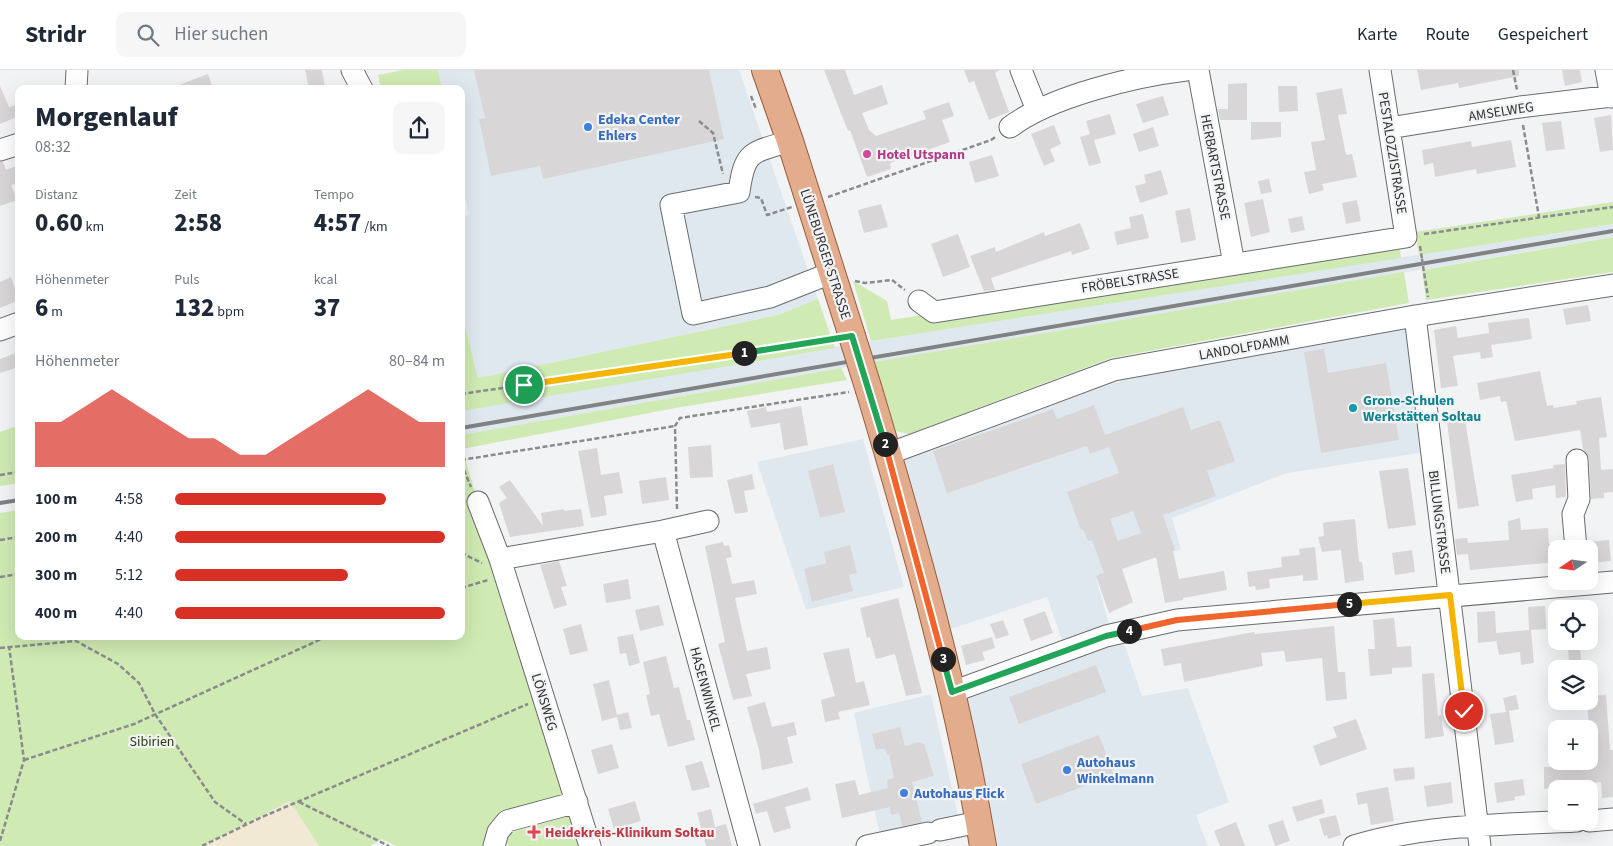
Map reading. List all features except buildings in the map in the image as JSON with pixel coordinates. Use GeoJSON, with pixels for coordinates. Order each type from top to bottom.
{"type":"FeatureCollection","features":[{"type":"Feature","properties":{"kind":"main road","name":"LÜNEBURGER STRASSE"},"geometry":{"type":"LineString","coordinates":[[765,70],[790,141],[852,336],[862,391],[888,454],[952,692],[981,834]]}},
{"type":"Feature","properties":{"kind":"street"},"geometry":{"type":"LineString","coordinates":[[76,85],[77,70]]}},
{"type":"Feature","properties":{"kind":"street"},"geometry":{"type":"LineString","coordinates":[[352,70],[360,85]]}},
{"type":"Feature","properties":{"kind":"street"},"geometry":{"type":"LineString","coordinates":[[1021,70],[1037,110]]}},
{"type":"Feature","properties":{"kind":"street"},"geometry":{"type":"LineString","coordinates":[[1010,127],[1037,110],[1112,84],[1154,74],[1186,70]]}},
{"type":"Feature","properties":{"kind":"street","name":"HERBARTSTRASSE"},"geometry":{"type":"LineString","coordinates":[[1198,70],[1234,264]]}},
{"type":"Feature","properties":{"kind":"street","name":"PESTALOZZISTRASSE"},"geometry":{"type":"LineString","coordinates":[[1380,70],[1389,128],[1413,238]]}},
{"type":"Feature","properties":{"kind":"street"},"geometry":{"type":"LineString","coordinates":[[1606,70],[1612,96]]}},
{"type":"Feature","properties":{"kind":"street","name":"AMSELWEG"},"geometry":{"type":"LineString","coordinates":[[1389,128],[1520,107],[1612,96]]}},
{"type":"Feature","properties":{"kind":"street"},"geometry":{"type":"LineString","coordinates":[[790,141],[748,157],[742,173],[739,192],[671,205],[694,314],[770,297],[831,273]]}},
{"type":"Feature","properties":{"kind":"street"},"geometry":{"type":"LineString","coordinates":[[0,150],[15,145]]}},
{"type":"Feature","properties":{"kind":"street","name":"FRÖBELSTRASSE"},"geometry":{"type":"LineString","coordinates":[[919,301],[934,312],[1234,264],[1413,238]]}},
{"type":"Feature","properties":{"kind":"street","name":"LANDOLFDAMM"},"geometry":{"type":"LineString","coordinates":[[888,454],[1114,370],[1415,316],[1613,285]]}},
{"type":"Feature","properties":{"kind":"street","name":"BILLUNGSTRASSE"},"geometry":{"type":"LineString","coordinates":[[1415,316],[1479,836]]}},
{"type":"Feature","properties":{"kind":"street"},"geometry":{"type":"LineString","coordinates":[[0,330],[15,324]]}},
{"type":"Feature","properties":{"kind":"street"},"geometry":{"type":"LineString","coordinates":[[1575,540],[1573,514],[1579,499],[1577,460]]}},
{"type":"Feature","properties":{"kind":"street","name":"LÖNSWEG"},"geometry":{"type":"LineString","coordinates":[[478,502],[503,567],[590,846]]}},
{"type":"Feature","properties":{"kind":"street"},"geometry":{"type":"LineString","coordinates":[[503,567],[708,521]]}},
{"type":"Feature","properties":{"kind":"street","name":"HASENWINKEL"},"geometry":{"type":"LineString","coordinates":[[670,530],[749,846]]}},
{"type":"Feature","properties":{"kind":"street"},"geometry":{"type":"LineString","coordinates":[[1598,582],[1613,582]]}},
{"type":"Feature","properties":{"kind":"street"},"geometry":{"type":"LineString","coordinates":[[952,692],[1106,636],[1177,620],[1548,586]]}},
{"type":"Feature","properties":{"kind":"street"},"geometry":{"type":"LineString","coordinates":[[494,846],[498,832],[507,821],[576,802]]}},
{"type":"Feature","properties":{"kind":"street"},"geometry":{"type":"LineString","coordinates":[[1598,820],[1613,819]]}},
{"type":"Feature","properties":{"kind":"street"},"geometry":{"type":"LineString","coordinates":[[1354,846],[1384,837],[1479,836],[1548,825]]}},
{"type":"Feature","properties":{"kind":"street"},"geometry":{"type":"LineString","coordinates":[[867,846],[934,832],[981,834]]}},
{"type":"Feature","properties":{"kind":"path"},"geometry":{"type":"LineString","coordinates":[[1513,70],[1540,217]]}},
{"type":"Feature","properties":{"kind":"path"},"geometry":{"type":"LineString","coordinates":[[699,121],[713,133],[724,179]]}},
{"type":"Feature","properties":{"kind":"path"},"geometry":{"type":"LineString","coordinates":[[826,197],[991,140],[1010,127]]}},
{"type":"Feature","properties":{"kind":"path"},"geometry":{"type":"LineString","coordinates":[[749,195],[761,198],[767,215],[789,208]]}},
{"type":"Feature","properties":{"kind":"path"},"geometry":{"type":"LineString","coordinates":[[1438,232],[1613,207]]}},
{"type":"Feature","properties":{"kind":"path"},"geometry":{"type":"LineString","coordinates":[[1413,238],[1427,290]]}},
{"type":"Feature","properties":{"kind":"path"},"geometry":{"type":"LineString","coordinates":[[865,283],[892,280],[919,301]]}},
{"type":"Feature","properties":{"kind":"path"},"geometry":{"type":"LineString","coordinates":[[465,393],[852,336]]}},
{"type":"Feature","properties":{"kind":"path"},"geometry":{"type":"LineString","coordinates":[[670,530],[675,426],[680,418],[862,391]]}},
{"type":"Feature","properties":{"kind":"path"},"geometry":{"type":"LineString","coordinates":[[465,460],[675,426]]}},
{"type":"Feature","properties":{"kind":"path"},"geometry":{"type":"LineString","coordinates":[[465,471],[478,502]]}},
{"type":"Feature","properties":{"kind":"path"},"geometry":{"type":"LineString","coordinates":[[0,476],[15,473]]}},
{"type":"Feature","properties":{"kind":"path"},"geometry":{"type":"LineString","coordinates":[[0,540],[15,538]]}},
{"type":"Feature","properties":{"kind":"path"},"geometry":{"type":"LineString","coordinates":[[465,586],[503,567]]}},
{"type":"Feature","properties":{"kind":"path"},"geometry":{"type":"LineString","coordinates":[[0,577],[15,575]]}},
{"type":"Feature","properties":{"kind":"path"},"geometry":{"type":"LineString","coordinates":[[24,760],[134,724],[319,640]]}},
{"type":"Feature","properties":{"kind":"path"},"geometry":{"type":"LineString","coordinates":[[0,648],[76,641],[118,664],[138,683],[155,714],[215,802],[246,824]]}},
{"type":"Feature","properties":{"kind":"path"},"geometry":{"type":"LineString","coordinates":[[0,841],[24,760],[9,646]]}},
{"type":"Feature","properties":{"kind":"path"},"geometry":{"type":"LineString","coordinates":[[202,846],[246,824],[544,698]]}},
{"type":"Feature","properties":{"kind":"path"},"geometry":{"type":"LineString","coordinates":[[299,802],[390,846]]}},
{"type":"Feature","properties":{"kind":"shaded area"},"geometry":{"type":"Polygon","coordinates":[[[438,70],[739,70],[818,299],[778,315],[478,378],[465,325],[465,216],[469,215],[465,197],[465,85],[441,85],[438,70]]]}},
{"type":"Feature","properties":{"kind":"shaded area"},"geometry":{"type":"Polygon","coordinates":[[[1613,224],[1613,237],[841,368],[465,434],[465,410],[871,341],[1613,224]]]}},
{"type":"Feature","properties":{"kind":"shaded area"},"geometry":{"type":"Polygon","coordinates":[[[1405,328],[1420,453],[1287,473],[1172,518],[1181,549],[1096,578],[1109,624],[1062,640],[1047,597],[948,630],[901,457],[1135,376],[1405,328]]]}},
{"type":"Feature","properties":{"kind":"shaded area"},"geometry":{"type":"Polygon","coordinates":[[[863,439],[904,587],[806,610],[757,462],[863,439]]]}},
{"type":"Feature","properties":{"kind":"shaded area"},"geometry":{"type":"Polygon","coordinates":[[[1123,640],[1142,696],[1188,688],[1229,802],[1196,815],[1208,846],[995,846],[963,696],[1123,640]]]}},
{"type":"Feature","properties":{"kind":"shaded area"},"geometry":{"type":"Polygon","coordinates":[[[931,694],[963,838],[913,846],[882,846],[854,713],[931,694]]]}},
{"type":"Feature","properties":{"kind":"shaded area"},"geometry":{"type":"Polygon","coordinates":[[[290,801],[319,846],[201,846],[290,801]]]}},
{"type":"Feature","properties":{"kind":"green space"},"geometry":{"type":"Polygon","coordinates":[[[403,70],[438,70],[441,85],[380,85],[378,75],[403,70]]]}},
{"type":"Feature","properties":{"kind":"green space"},"geometry":{"type":"Polygon","coordinates":[[[1613,202],[1613,224],[1419,255],[1415,232],[1613,202]]]}},
{"type":"Feature","properties":{"kind":"green space"},"geometry":{"type":"Polygon","coordinates":[[[1613,237],[1613,272],[1426,300],[1422,270],[1613,237]]]}},
{"type":"Feature","properties":{"kind":"green space"},"geometry":{"type":"Polygon","coordinates":[[[1399,240],[1401,258],[871,341],[853,281],[887,301],[891,320],[1399,240]]]}},
{"type":"Feature","properties":{"kind":"green space"},"geometry":{"type":"Polygon","coordinates":[[[1404,272],[1409,303],[1111,358],[909,434],[896,431],[874,362],[1404,272]]]}},
{"type":"Feature","properties":{"kind":"green space"},"geometry":{"type":"Polygon","coordinates":[[[818,299],[835,348],[465,410],[465,325],[478,378],[778,315],[818,299]]]}},
{"type":"Feature","properties":{"kind":"green space","name":"Sibirien"},"geometry":{"type":"Polygon","coordinates":[[[841,368],[847,380],[675,408],[465,448],[465,434],[841,368]]]}},
{"type":"Feature","properties":{"kind":"green space"},"geometry":{"type":"Polygon","coordinates":[[[15,426],[15,484],[0,486],[0,432],[15,426]]]}},
{"type":"Feature","properties":{"kind":"green space","name":"Sibirien"},"geometry":{"type":"Polygon","coordinates":[[[465,459],[567,797],[494,818],[486,846],[396,846],[382,839],[370,846],[319,846],[290,801],[201,846],[0,846],[0,513],[15,511],[15,640],[465,640],[465,459]]]}},
{"type":"Feature","properties":{"kind":"green space"},"geometry":{"type":"Polygon","coordinates":[[[573,815],[582,846],[508,846],[505,834],[573,815]]]}},
{"type":"Feature","properties":{"kind":"railway"},"geometry":{"type":"LineString","coordinates":[[465,427],[1613,231]]}},
{"type":"Feature","properties":{"kind":"railway"},"geometry":{"type":"LineString","coordinates":[[0,503],[15,501]]}},
{"type":"Feature","properties":{"kind":"place","name":"Edeka Center Ehlers"},"geometry":{"type":"Point","coordinates":[588,127]}},
{"type":"Feature","properties":{"kind":"place","name":"Hotel Utspann"},"geometry":{"type":"Point","coordinates":[867,154]}},
{"type":"Feature","properties":{"kind":"place","name":"Grone-Schulen Werkstätten Soltau"},"geometry":{"type":"Point","coordinates":[1353,408]}},
{"type":"Feature","properties":{"kind":"place","name":"Autohaus Winkelmann"},"geometry":{"type":"Point","coordinates":[1067,770]}},
{"type":"Feature","properties":{"kind":"place","name":"Autohaus Flick"},"geometry":{"type":"Point","coordinates":[904,793]}},
{"type":"Feature","properties":{"kind":"place","name":"Heidekreis-Klinikum Soltau"},"geometry":{"type":"Point","coordinates":[534,832]}},
{"type":"Feature","properties":{"kind":"route"},"geometry":{"type":"LineString","coordinates":[[524,385],[852,336],[907,518],[952,692],[1106,636],[1177,620],[1450,595],[1464,711]]}}]}
